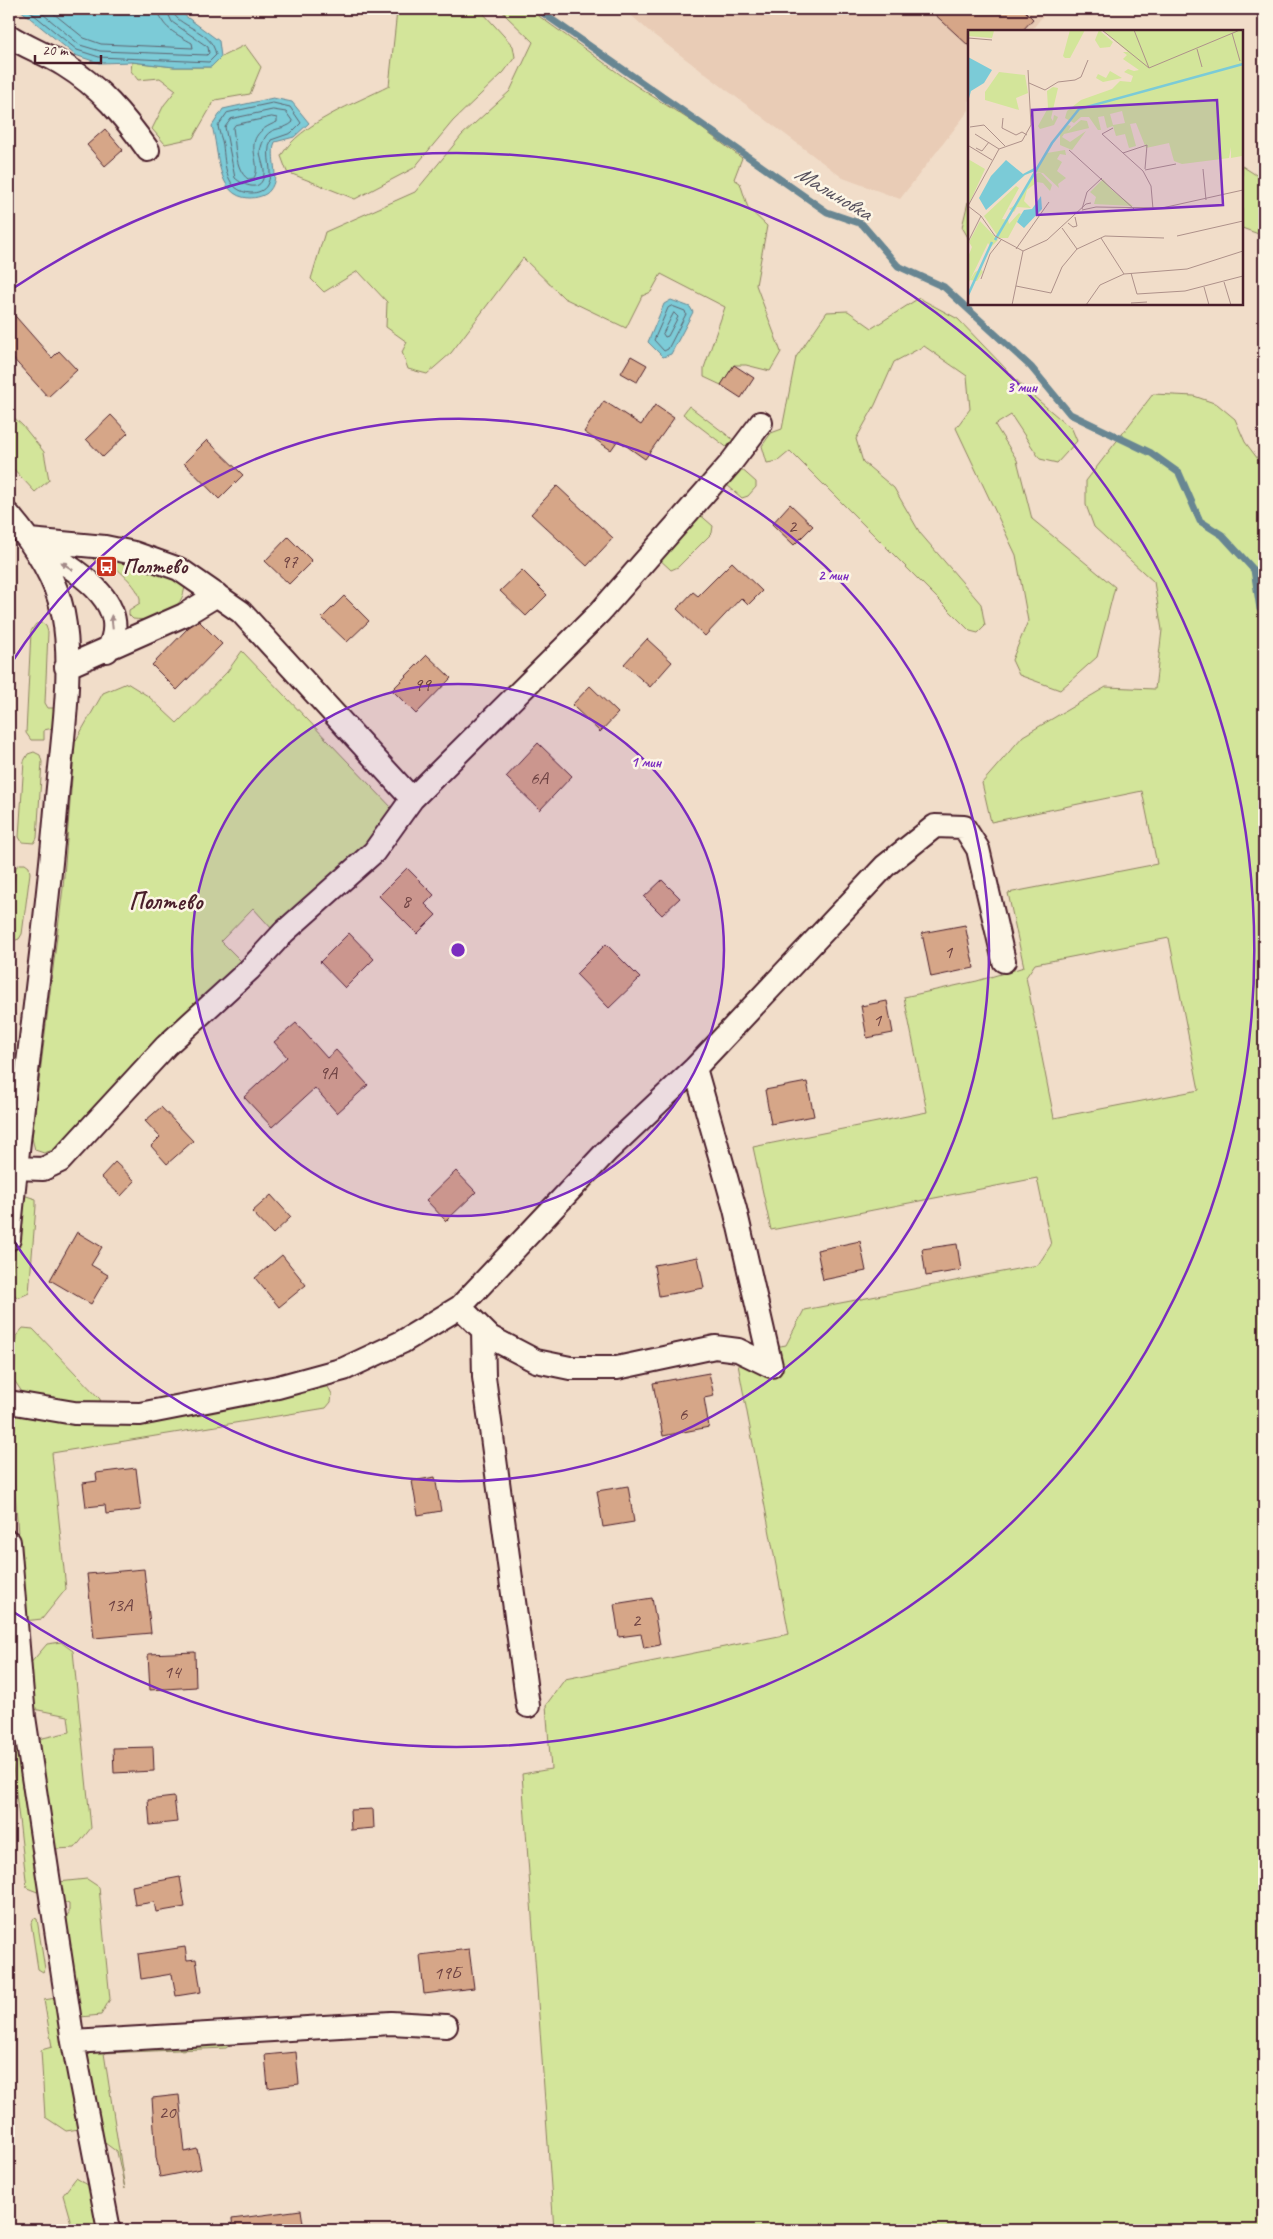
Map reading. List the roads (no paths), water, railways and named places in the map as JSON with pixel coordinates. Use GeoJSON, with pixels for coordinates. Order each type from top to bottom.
{"type":"FeatureCollection","features":[{"type":"Feature","properties":{"kind":"street"},"geometry":{"type":"LineString","coordinates":[[9,36],[63,65],[92,84],[123,114],[148,150]]}},
{"type":"Feature","properties":{"kind":"street"},"geometry":{"type":"LineString","coordinates":[[15,1168],[43,1169],[60,1161],[166,1046],[249,970],[284,932],[374,852],[412,800],[600,612],[730,464],[761,423]]}},
{"type":"Feature","properties":{"kind":"street"},"geometry":{"type":"LineString","coordinates":[[9,515],[29,540],[52,580],[59,597],[65,630],[66,667],[65,708],[51,874],[15,1168],[9,1239]]}},
{"type":"Feature","properties":{"kind":"street"},"geometry":{"type":"LineString","coordinates":[[29,540],[77,543],[134,553],[179,569],[241,612],[412,800]]}},
{"type":"Feature","properties":{"kind":"street"},"geometry":{"type":"LineString","coordinates":[[29,540],[103,593],[114,625],[111,644],[107,651]]}},
{"type":"Feature","properties":{"kind":"street"},"geometry":{"type":"LineString","coordinates":[[66,667],[107,651],[184,615],[217,595]]}},
{"type":"Feature","properties":{"kind":"street"},"geometry":{"type":"LineString","coordinates":[[9,1402],[74,1413],[140,1414],[278,1388],[344,1369],[402,1342],[460,1307],[607,1151],[695,1068],[884,866],[935,826],[964,827],[978,849],[1004,961]]}},
{"type":"Feature","properties":{"kind":"street"},"geometry":{"type":"LineString","coordinates":[[460,1307],[490,1337],[536,1361],[570,1368],[617,1368],[715,1348],[738,1350],[771,1366],[735,1209],[695,1068]]}},
{"type":"Feature","properties":{"kind":"street"},"geometry":{"type":"LineString","coordinates":[[483,1330],[484,1377],[528,1706]]}},
{"type":"Feature","properties":{"kind":"street"},"geometry":{"type":"LineString","coordinates":[[9,1542],[24,1717],[73,2042],[109,2230]]}},
{"type":"Feature","properties":{"kind":"street"},"geometry":{"type":"LineString","coordinates":[[73,2042],[391,2023],[446,2026]]}},
{"type":"Feature","properties":{"kind":"water"},"geometry":{"type":"Polygon","coordinates":[[[19,9],[176,9],[219,41],[221,57],[211,67],[174,67],[132,62],[99,63],[75,55],[19,9]]]}},
{"type":"Feature","properties":{"kind":"water"},"geometry":{"type":"Polygon","coordinates":[[[273,98],[292,102],[309,123],[294,137],[275,142],[273,154],[275,179],[268,192],[255,198],[238,196],[230,190],[221,171],[212,126],[223,109],[273,98]]]}},
{"type":"Feature","properties":{"kind":"water"},"geometry":{"type":"Polygon","coordinates":[[[671,300],[690,307],[693,312],[671,354],[663,357],[648,342],[664,304],[671,300]]]}},
{"type":"Feature","properties":{"kind":"waterway","name":"Малиновка"},"geometry":{"type":"LineString","coordinates":[[537,9],[827,212],[862,224],[898,266],[944,287],[1031,367],[1070,414],[1151,453],[1179,473],[1200,521],[1222,535],[1254,570],[1260,609],[1264,613]]}},
{"type":"Feature","properties":{"kind":"waterway","name":"Малиновка"},"geometry":{"type":"LineString","coordinates":[[1264,659],[1262,664],[1264,669]]}},
{"type":"Feature","properties":{"kind":"place","name":"Полтево"},"geometry":{"type":"Point","coordinates":[107,566]}},
{"type":"Feature","properties":{"kind":"district","name":"Полтево"},"geometry":{"type":"Point","coordinates":[166,901]}}]}
